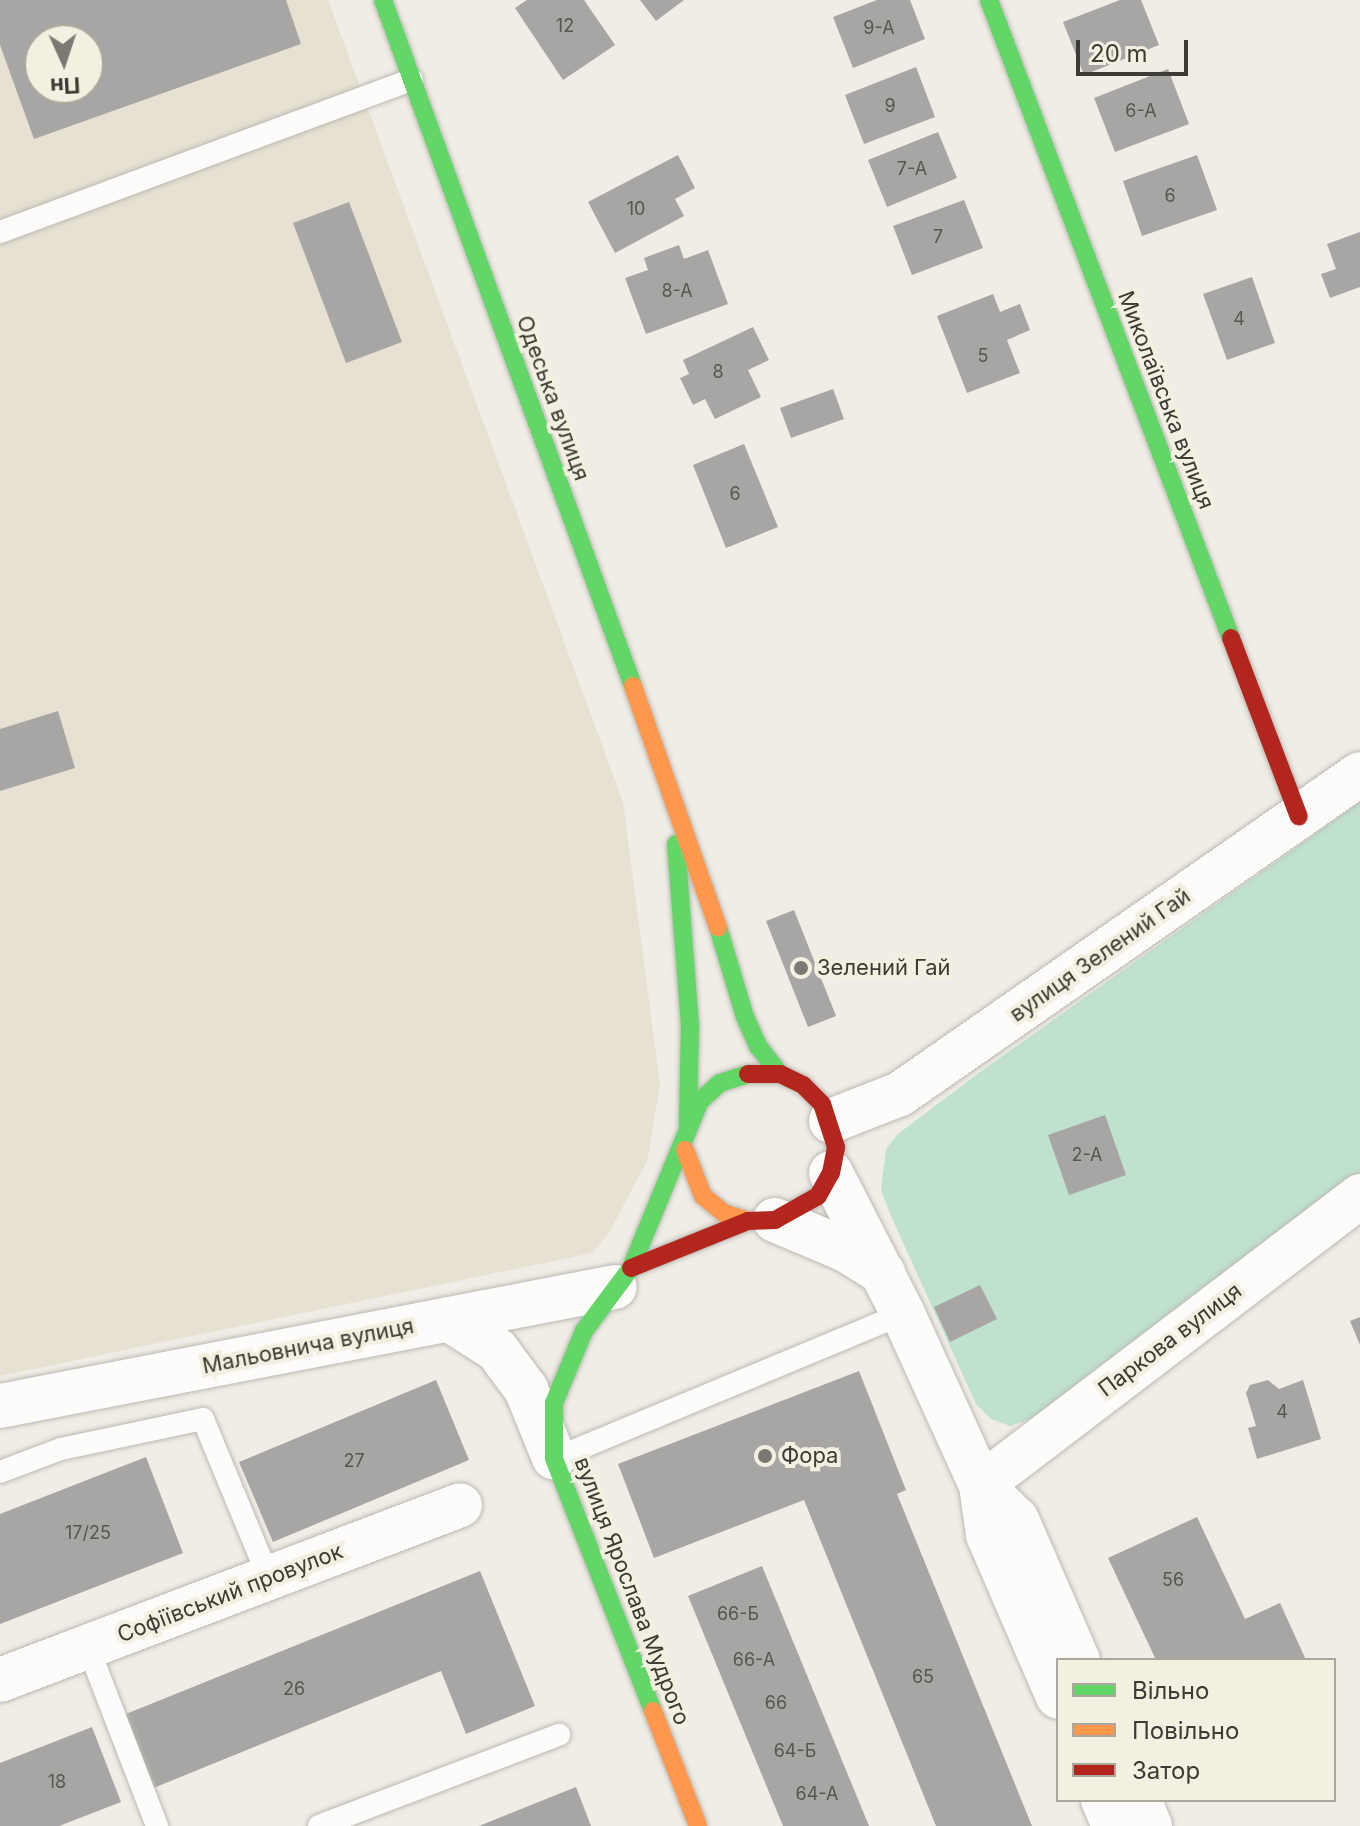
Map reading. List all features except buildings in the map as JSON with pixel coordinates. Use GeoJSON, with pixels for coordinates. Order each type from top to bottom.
{"type":"FeatureCollection","features":[{"type":"Feature","properties":{"kind":"main road","name":"Миколаївська вулиця"},"geometry":{"type":"LineString","coordinates":[[989,0],[1299,817]]}},
{"type":"Feature","properties":{"kind":"main road","name":"Одеська вулиця"},"geometry":{"type":"LineString","coordinates":[[386,1],[675,814],[704,883],[745,1017],[780,1074]]}},
{"type":"Feature","properties":{"kind":"main road","name":"Одеська вулиця"},"geometry":{"type":"LineString","coordinates":[[675,814],[690,1025],[688,1124]]}},
{"type":"Feature","properties":{"kind":"main road"},"geometry":{"type":"LineString","coordinates":[[623,1277],[762,1221],[818,1196],[831,1173],[836,1147],[831,1121],[803,1085],[780,1074],[754,1072],[720,1083],[700,1101],[688,1124],[685,1150],[703,1196],[724,1213],[762,1221]]}},
{"type":"Feature","properties":{"kind":"main road","name":"вулиця Ярослава Мудрого"},"geometry":{"type":"LineString","coordinates":[[685,1150],[623,1277],[562,1376],[554,1403],[554,1459],[698,1826]]}},
{"type":"Feature","properties":{"kind":"street","name":"вулиця Зелений Гай"},"geometry":{"type":"LineString","coordinates":[[831,1121],[900,1094],[1360,774]]}},
{"type":"Feature","properties":{"kind":"street"},"geometry":{"type":"LineString","coordinates":[[831,1173],[903,1314],[981,1485],[988,1535],[1056,1692]]}},
{"type":"Feature","properties":{"kind":"street","name":"Паркова вулиця"},"geometry":{"type":"LineString","coordinates":[[981,1485],[1360,1196]]}},
{"type":"Feature","properties":{"kind":"street"},"geometry":{"type":"LineString","coordinates":[[762,1221],[846,1250],[883,1273]]}},
{"type":"Feature","properties":{"kind":"street","name":"Мальовнича вулиця"},"geometry":{"type":"LineString","coordinates":[[0,1406],[448,1319],[623,1277]]}},
{"type":"Feature","properties":{"kind":"street"},"geometry":{"type":"LineString","coordinates":[[448,1319],[497,1350],[526,1389],[554,1459]]}},
{"type":"Feature","properties":{"kind":"street"},"geometry":{"type":"LineString","coordinates":[[981,1485],[1017,1520],[1077,1658]]}},
{"type":"Feature","properties":{"kind":"street","name":"Софіївський провулок"},"geometry":{"type":"LineString","coordinates":[[0,1680],[460,1505]]}},
{"type":"Feature","properties":{"kind":"street"},"geometry":{"type":"LineString","coordinates":[[1104,1802],[1114,1826]]}},
{"type":"Feature","properties":{"kind":"street"},"geometry":{"type":"LineString","coordinates":[[1140,1802],[1150,1826]]}},
{"type":"Feature","properties":{"kind":"lane"},"geometry":{"type":"LineString","coordinates":[[0,232],[412,80]]}},
{"type":"Feature","properties":{"kind":"lane"},"geometry":{"type":"LineString","coordinates":[[554,1459],[903,1314]]}},
{"type":"Feature","properties":{"kind":"lane"},"geometry":{"type":"LineString","coordinates":[[0,1472],[61,1449],[203,1419],[269,1578]]}},
{"type":"Feature","properties":{"kind":"lane"},"geometry":{"type":"LineString","coordinates":[[88,1647],[157,1826]]}},
{"type":"Feature","properties":{"kind":"lane"},"geometry":{"type":"LineString","coordinates":[[319,1826],[559,1735]]}},
{"type":"Feature","properties":{"kind":"shaded area"},"geometry":{"type":"Polygon","coordinates":[[[0,0],[328,0],[623,802],[660,1085],[647,1161],[609,1233],[592,1253],[0,1376],[0,0]]]}},
{"type":"Feature","properties":{"kind":"green space"},"geometry":{"type":"Polygon","coordinates":[[[1360,802],[1360,1173],[1047,1413],[1010,1426],[991,1419],[976,1404],[891,1216],[881,1190],[886,1149],[898,1134],[980,1072],[1360,802]]]}},
{"type":"Feature","properties":{"kind":"traffic: fast"},"geometry":{"type":"LineString","coordinates":[[383,0],[633,686]]}},
{"type":"Feature","properties":{"kind":"traffic: fast"},"geometry":{"type":"LineString","coordinates":[[989,0],[1231,638]]}},
{"type":"Feature","properties":{"kind":"traffic: fast"},"geometry":{"type":"LineString","coordinates":[[676,844],[690,1025],[688,1124]]}},
{"type":"Feature","properties":{"kind":"traffic: fast"},"geometry":{"type":"LineString","coordinates":[[718,927],[745,1017],[758,1046],[780,1074]]}},
{"type":"Feature","properties":{"kind":"traffic: fast"},"geometry":{"type":"LineString","coordinates":[[653,1711],[554,1459],[554,1403],[584,1331],[631,1268],[700,1101],[720,1083],[748,1074]]}},
{"type":"Feature","properties":{"kind":"traffic: slow"},"geometry":{"type":"LineString","coordinates":[[633,686],[718,927]]}},
{"type":"Feature","properties":{"kind":"traffic: slow"},"geometry":{"type":"LineString","coordinates":[[685,1150],[703,1196],[724,1213],[748,1221]]}},
{"type":"Feature","properties":{"kind":"traffic: slow"},"geometry":{"type":"LineString","coordinates":[[653,1711],[698,1826]]}},
{"type":"Feature","properties":{"kind":"traffic: jam"},"geometry":{"type":"LineString","coordinates":[[1231,638],[1299,817]]}},
{"type":"Feature","properties":{"kind":"traffic: jam"},"geometry":{"type":"LineString","coordinates":[[631,1268],[748,1221],[775,1220],[818,1196],[831,1173],[836,1147],[822,1104],[803,1085],[780,1074],[748,1074]]}},
{"type":"Feature","properties":{"kind":"place","name":"Зелений Гай"},"geometry":{"type":"Point","coordinates":[801,968]}},
{"type":"Feature","properties":{"kind":"place","name":"Фора"},"geometry":{"type":"Point","coordinates":[765,1456]}}]}
